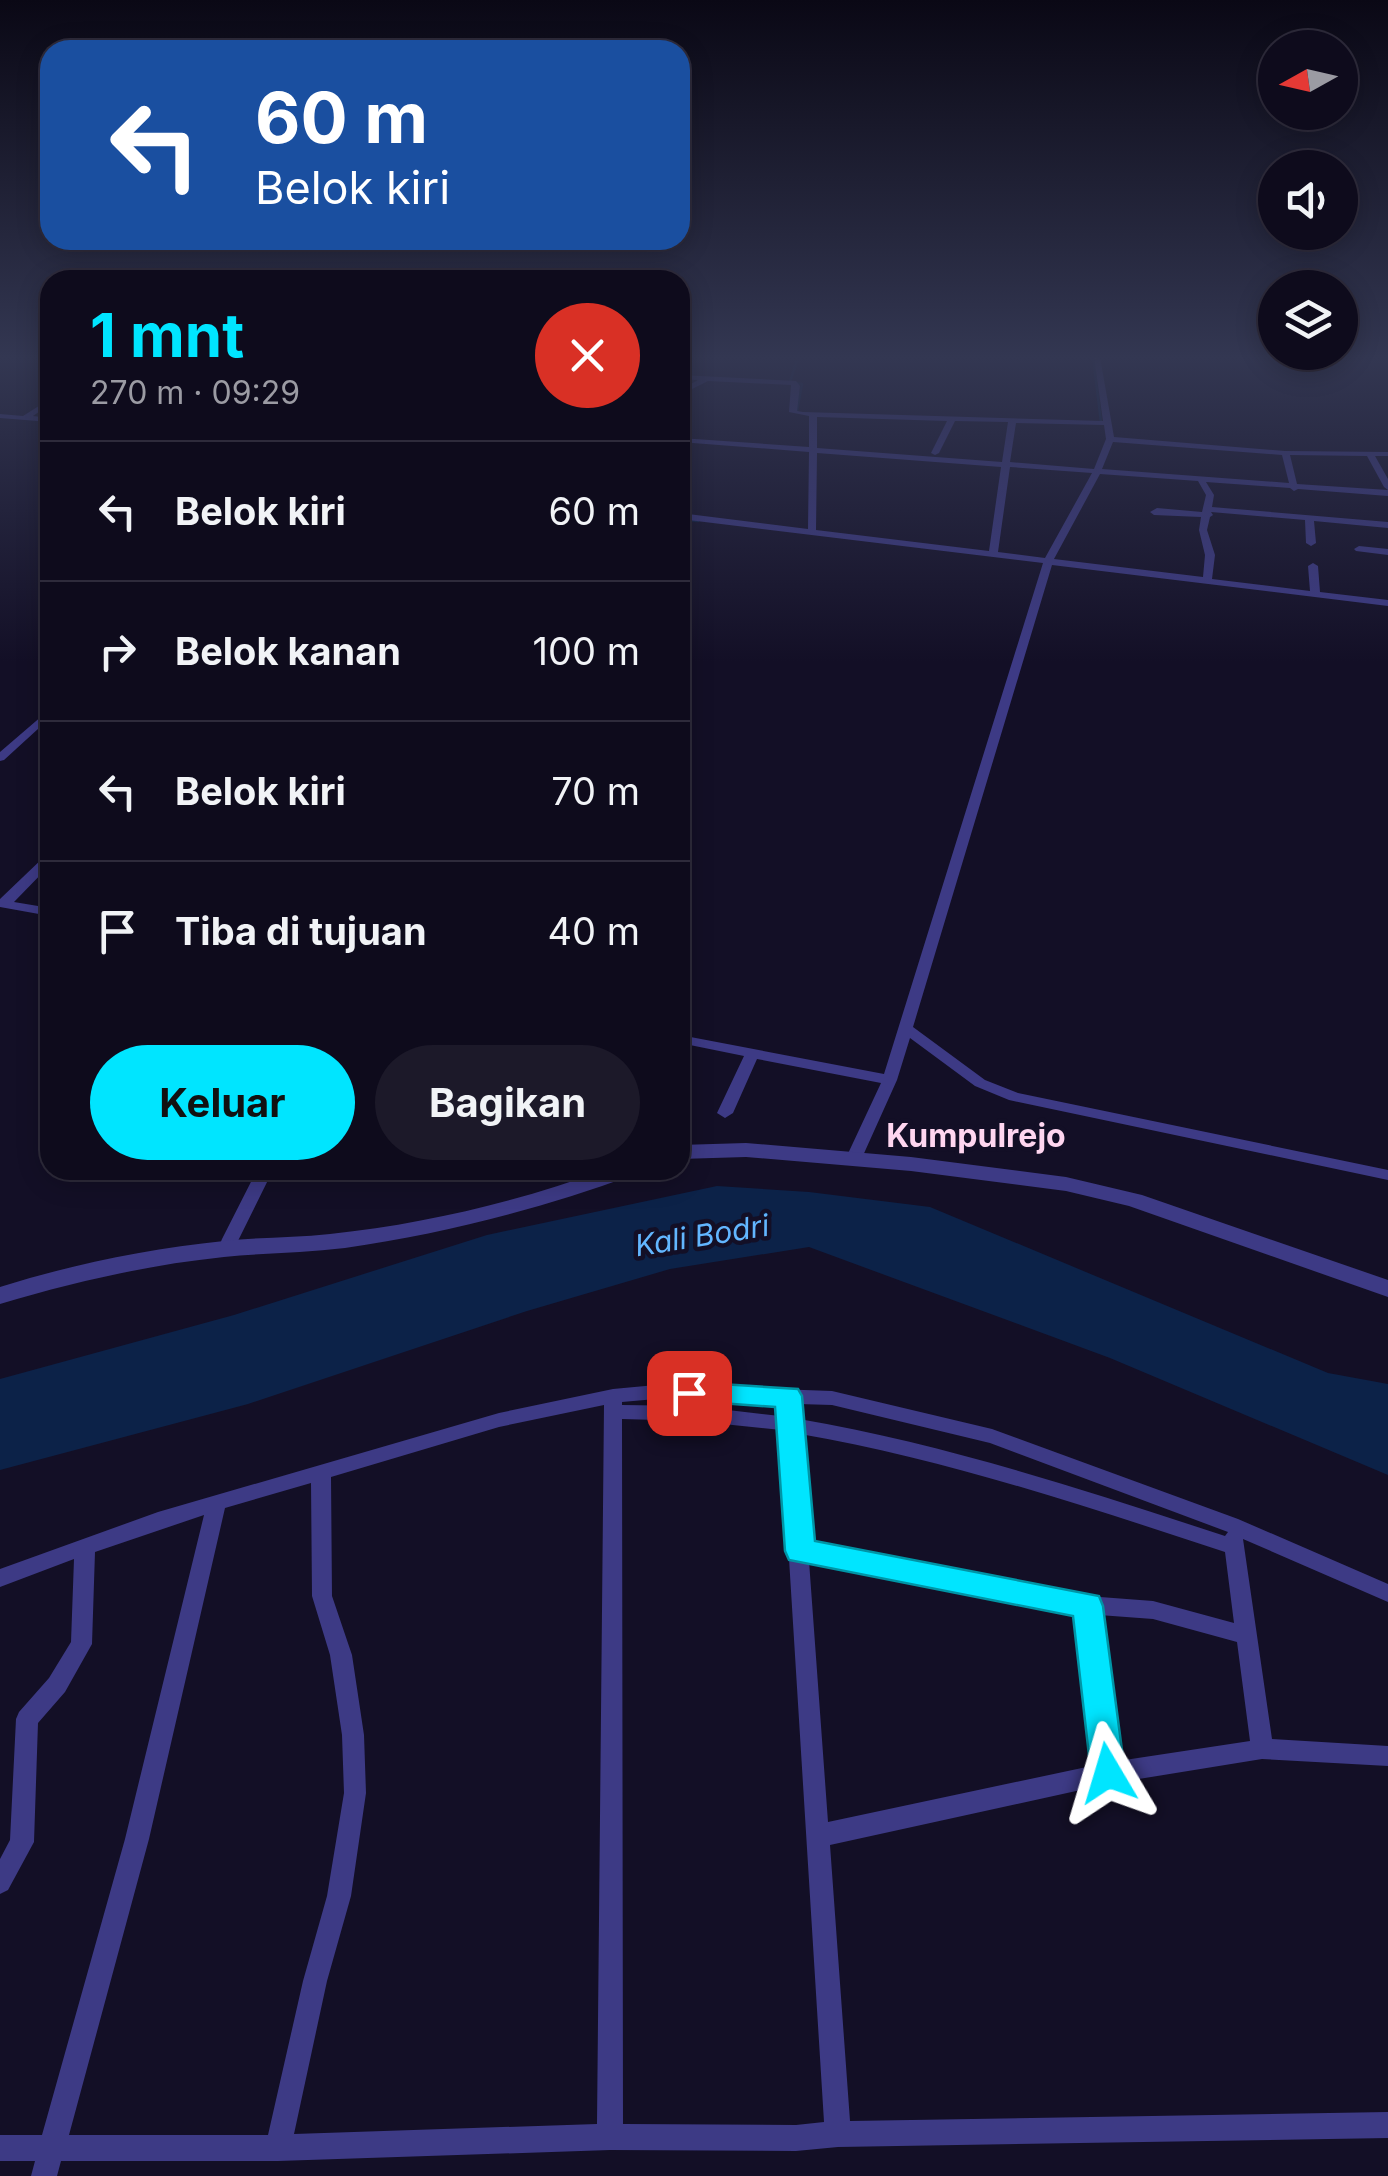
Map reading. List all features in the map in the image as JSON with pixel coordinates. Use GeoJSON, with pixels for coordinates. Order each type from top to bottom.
{"type":"FeatureCollection","features":[{"type":"Feature","properties":{"kind":"street"},"geometry":{"type":"LineString","coordinates":[[810,459],[812,532]]}},
{"type":"Feature","properties":{"kind":"street"},"geometry":{"type":"LineString","coordinates":[[889,475],[894,459]]}},
{"type":"Feature","properties":{"kind":"street"},"geometry":{"type":"LineString","coordinates":[[901,459],[1200,482],[1388,490],[1372,459]]}},
{"type":"Feature","properties":{"kind":"street"},"geometry":{"type":"LineString","coordinates":[[990,553],[1006,459]]}},
{"type":"Feature","properties":{"kind":"street"},"geometry":{"type":"LineString","coordinates":[[853,1160],[890,1080],[1048,564],[1102,459]]}},
{"type":"Feature","properties":{"kind":"street"},"geometry":{"type":"LineString","coordinates":[[1287,459],[1294,488]]}},
{"type":"Feature","properties":{"kind":"street"},"geometry":{"type":"LineString","coordinates":[[1200,469],[1200,482],[1210,495],[1203,530],[1210,554],[1207,580]]}},
{"type":"Feature","properties":{"kind":"street"},"geometry":{"type":"LineString","coordinates":[[1157,511],[1154,512],[1209,512],[1388,525]]}},
{"type":"Feature","properties":{"kind":"street"},"geometry":{"type":"LineString","coordinates":[[690,517],[1388,603]]}},
{"type":"Feature","properties":{"kind":"street"},"geometry":{"type":"LineString","coordinates":[[1309,518],[1311,543]]}},
{"type":"Feature","properties":{"kind":"street"},"geometry":{"type":"LineString","coordinates":[[895,542],[900,528]]}},
{"type":"Feature","properties":{"kind":"street"},"geometry":{"type":"LineString","coordinates":[[1359,549],[1388,552]]}},
{"type":"Feature","properties":{"kind":"street"},"geometry":{"type":"LineString","coordinates":[[1313,566],[1315,594]]}},
{"type":"Feature","properties":{"kind":"street"},"geometry":{"type":"LineString","coordinates":[[0,758],[40,721]]}},
{"type":"Feature","properties":{"kind":"street"},"geometry":{"type":"LineString","coordinates":[[2,904],[40,868]]}},
{"type":"Feature","properties":{"kind":"street"},"geometry":{"type":"LineString","coordinates":[[2,904],[40,910]]}},
{"type":"Feature","properties":{"kind":"street"},"geometry":{"type":"LineString","coordinates":[[905,1028],[980,1083],[1014,1097],[1388,1175]]}},
{"type":"Feature","properties":{"kind":"street"},"geometry":{"type":"LineString","coordinates":[[690,1041],[890,1080]]}},
{"type":"Feature","properties":{"kind":"street"},"geometry":{"type":"LineString","coordinates":[[725,1113],[752,1054]]}},
{"type":"Feature","properties":{"kind":"street"},"geometry":{"type":"LineString","coordinates":[[690,1152],[746,1150],[853,1160],[1028,1177],[1101,1191],[1388,1289]]}},
{"type":"Feature","properties":{"kind":"street"},"geometry":{"type":"LineString","coordinates":[[226,1249],[240,1214],[261,1180]]}},
{"type":"Feature","properties":{"kind":"street"},"geometry":{"type":"LineString","coordinates":[[0,1296],[112,1265],[226,1249],[345,1240],[503,1210],[595,1180]]}},
{"type":"Feature","properties":{"kind":"street"},"geometry":{"type":"LineString","coordinates":[[0,1578],[216,1504],[499,1420],[613,1404],[656,1392],[832,1398],[992,1436],[1231,1525],[1388,1594]]}},
{"type":"Feature","properties":{"kind":"street"},"geometry":{"type":"LineString","coordinates":[[788,1396],[838,2134]]}},
{"type":"Feature","properties":{"kind":"street"},"geometry":{"type":"LineString","coordinates":[[613,1404],[792,1423],[980,1463],[1234,1547]]}},
{"type":"Feature","properties":{"kind":"street"},"geometry":{"type":"LineString","coordinates":[[610,2137],[613,1404]]}},
{"type":"Feature","properties":{"kind":"street"},"geometry":{"type":"LineString","coordinates":[[278,2148],[338,1896],[354,1793],[353,1735],[342,1655],[322,1596],[321,1474]]}},
{"type":"Feature","properties":{"kind":"street"},"geometry":{"type":"LineString","coordinates":[[44,2176],[137,1839],[216,1504]]}},
{"type":"Feature","properties":{"kind":"street"},"geometry":{"type":"LineString","coordinates":[[1231,1525],[1262,1750]]}},
{"type":"Feature","properties":{"kind":"street"},"geometry":{"type":"LineString","coordinates":[[0,1882],[22,1842],[27,1719],[56,1685],[81,1644],[84,1547]]}},
{"type":"Feature","properties":{"kind":"street"},"geometry":{"type":"LineString","coordinates":[[800,1551],[1088,1606],[1154,1610],[1245,1635]]}},
{"type":"Feature","properties":{"kind":"street"},"geometry":{"type":"LineString","coordinates":[[1088,1606],[1108,1773]]}},
{"type":"Feature","properties":{"kind":"street"},"geometry":{"type":"LineString","coordinates":[[818,1836],[1108,1773],[1262,1750],[1388,1756]]}},
{"type":"Feature","properties":{"kind":"street"},"geometry":{"type":"LineString","coordinates":[[0,2148],[278,2148],[610,2137],[796,2138],[838,2134],[1388,2126]]}},
{"type":"Feature","properties":{"kind":"water","name":"Kali Bodri"},"geometry":{"type":"Polygon","coordinates":[[[717,1186],[809,1192],[930,1207],[1328,1373],[1388,1384],[1388,1475],[1110,1358],[809,1247],[670,1269],[527,1311],[248,1404],[0,1470],[0,1379],[234,1315],[487,1235],[717,1186]]]}},
{"type":"Feature","properties":{"kind":"waterway"},"geometry":{"type":"LineString","coordinates":[[690,520],[698,521]]}},
{"type":"Feature","properties":{"kind":"district","name":"Kumpulrejo"},"geometry":{"type":"Point","coordinates":[976,1136]}},
{"type":"Feature","properties":{"kind":"route"},"geometry":{"type":"LineString","coordinates":[[689,1393],[788,1396],[800,1551],[1088,1606],[1108,1773]]}}]}
